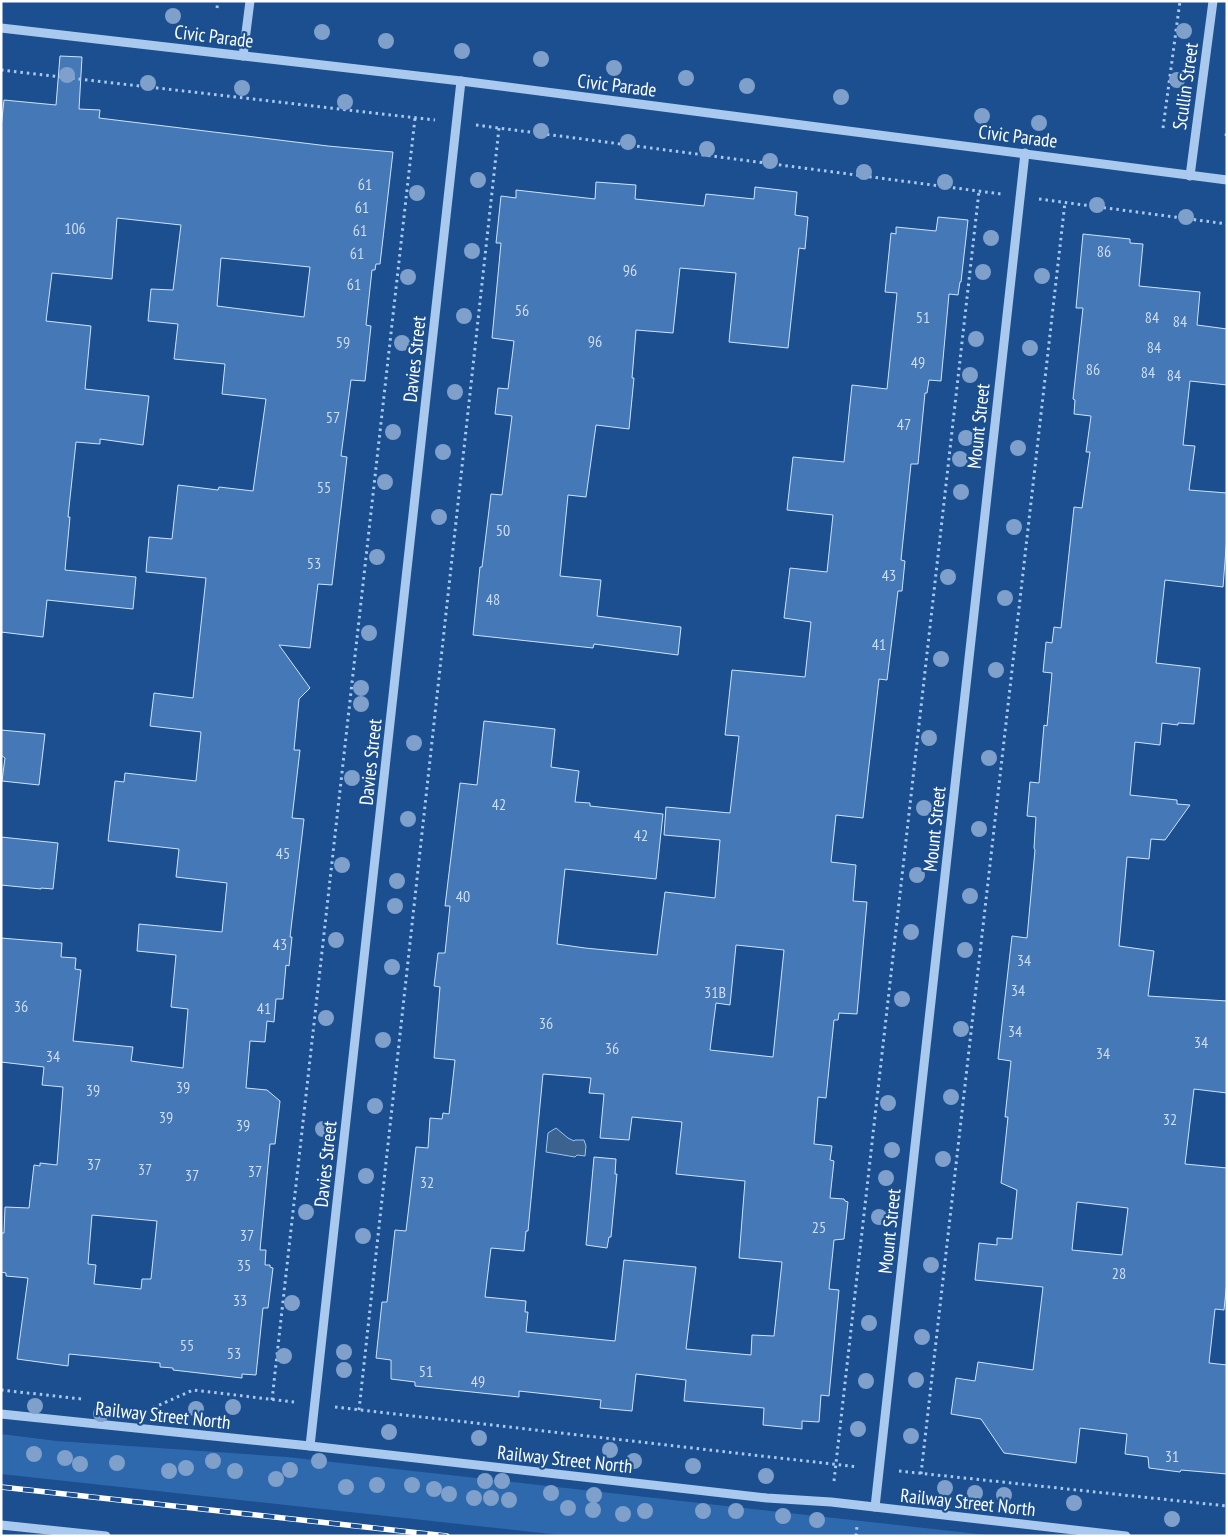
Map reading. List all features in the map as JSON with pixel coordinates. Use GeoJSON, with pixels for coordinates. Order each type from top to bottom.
{"type":"FeatureCollection","features":[{"type":"Feature","properties":{"kind":"street"},"geometry":{"type":"LineString","coordinates":[[243,56],[250,1]]}},
{"type":"Feature","properties":{"kind":"street","name":"Scullin Street"},"geometry":{"type":"LineString","coordinates":[[1190,176],[1213,1]]}},
{"type":"Feature","properties":{"kind":"street","name":"Civic Parade"},"geometry":{"type":"LineString","coordinates":[[1,28],[461,81],[1227,180]]}},
{"type":"Feature","properties":{"kind":"street","name":"Davies Street"},"geometry":{"type":"LineString","coordinates":[[310,1446],[461,81]]}},
{"type":"Feature","properties":{"kind":"street","name":"Mount Street"},"geometry":{"type":"LineString","coordinates":[[875,1507],[1024,153]]}},
{"type":"Feature","properties":{"kind":"street","name":"Railway Street North"},"geometry":{"type":"LineString","coordinates":[[1,1414],[310,1446],[767,1498],[831,1502],[1126,1536]]}},
{"type":"Feature","properties":{"kind":"street"},"geometry":{"type":"LineString","coordinates":[[1,1525],[106,1536]]}},
{"type":"Feature","properties":{"kind":"path"},"geometry":{"type":"LineString","coordinates":[[217,8],[218,1]]}},
{"type":"Feature","properties":{"kind":"path"},"geometry":{"type":"LineString","coordinates":[[1164,128],[1180,1]]}},
{"type":"Feature","properties":{"kind":"path"},"geometry":{"type":"LineString","coordinates":[[1,70],[456,122],[1227,224]]}},
{"type":"Feature","properties":{"kind":"path"},"geometry":{"type":"LineString","coordinates":[[272,1400],[415,118]]}},
{"type":"Feature","properties":{"kind":"path"},"geometry":{"type":"LineString","coordinates":[[359,1410],[499,128]]}},
{"type":"Feature","properties":{"kind":"path"},"geometry":{"type":"LineString","coordinates":[[1226,136],[1227,129]]}},
{"type":"Feature","properties":{"kind":"path"},"geometry":{"type":"LineString","coordinates":[[831,1502],[979,191]]}},
{"type":"Feature","properties":{"kind":"path"},"geometry":{"type":"LineString","coordinates":[[921,1474],[1065,202]]}},
{"type":"Feature","properties":{"kind":"path"},"geometry":{"type":"LineString","coordinates":[[1,1390],[88,1400]]}},
{"type":"Feature","properties":{"kind":"path"},"geometry":{"type":"LineString","coordinates":[[146,1406],[155,1407],[193,1390],[921,1474],[1227,1506]]}},
{"type":"Feature","properties":{"kind":"shaded area"},"geometry":{"type":"Polygon","coordinates":[[[556,1128],[574,1141],[584,1140],[586,1146],[585,1156],[577,1155],[575,1157],[546,1152],[548,1133],[556,1128]]]}},
{"type":"Feature","properties":{"kind":"shaded area"},"geometry":{"type":"Polygon","coordinates":[[[1,1434],[57,1441],[287,1457],[996,1536],[569,1536],[1,1474],[1,1434]]]}},
{"type":"Feature","properties":{"kind":"building"},"geometry":{"type":"Polygon","coordinates":[[[60,56],[82,57],[79,109],[100,110],[99,118],[328,146],[393,152],[380,264],[376,264],[375,270],[372,270],[366,325],[371,326],[365,381],[351,380],[341,456],[347,457],[332,585],[318,584],[310,648],[279,645],[310,688],[299,699],[294,750],[300,750],[292,818],[304,819],[290,937],[292,937],[289,966],[286,965],[283,999],[276,999],[274,1022],[267,1021],[265,1042],[250,1041],[246,1088],[267,1090],[280,1101],[275,1144],[270,1144],[260,1250],[266,1250],[265,1265],[270,1265],[273,1268],[268,1308],[263,1308],[256,1375],[242,1374],[242,1378],[173,1370],[173,1368],[160,1367],[160,1363],[69,1354],[68,1366],[17,1359],[28,1278],[6,1276],[6,1273],[1,1272],[1,1233],[4,1233],[5,1207],[29,1208],[34,1165],[40,1166],[40,1163],[57,1165],[63,1087],[42,1085],[44,1067],[1,1062],[1,938],[62,943],[61,957],[76,958],[75,969],[81,970],[73,1041],[133,1047],[131,1061],[183,1068],[188,1009],[171,1007],[176,955],[137,951],[139,924],[222,932],[227,883],[176,877],[179,849],[108,841],[115,781],[124,782],[125,773],[196,781],[201,732],[150,726],[154,693],[193,698],[206,578],[146,572],[149,537],[172,539],[178,485],[218,490],[219,487],[253,491],[266,399],[222,394],[225,364],[174,359],[178,324],[148,321],[151,289],[173,290],[181,225],[117,218],[112,279],[52,273],[46,321],[91,326],[85,389],[149,396],[143,445],[100,439],[100,444],[76,442],[68,517],[70,517],[65,570],[136,577],[133,609],[47,600],[43,637],[1,632],[1,128],[4,100],[56,105],[60,56]],[[221,258],[217,306],[304,317],[310,267],[221,258]],[[92,1215],[88,1264],[96,1265],[94,1284],[141,1289],[142,1279],[151,1279],[157,1221],[92,1215]]]}},
{"type":"Feature","properties":{"kind":"building"},"geometry":{"type":"Polygon","coordinates":[[[596,182],[636,185],[635,199],[704,206],[706,194],[754,199],[755,187],[797,192],[795,215],[808,217],[805,249],[799,248],[788,348],[729,342],[736,273],[680,268],[673,333],[636,330],[629,429],[596,425],[586,497],[568,495],[560,576],[601,580],[597,616],[681,627],[678,655],[594,644],[593,648],[473,635],[480,567],[482,567],[491,494],[502,495],[512,416],[495,414],[498,388],[508,389],[514,341],[492,338],[501,243],[496,243],[501,196],[516,198],[516,190],[595,199],[596,182]]]}},
{"type":"Feature","properties":{"kind":"building"},"geometry":{"type":"Polygon","coordinates":[[[938,217],[968,220],[958,295],[949,294],[941,381],[929,380],[927,393],[925,393],[918,464],[911,464],[901,560],[905,561],[902,591],[898,591],[887,680],[879,679],[863,818],[836,815],[831,862],[856,865],[853,901],[867,902],[857,1014],[839,1013],[838,1020],[834,1020],[826,1098],[818,1097],[814,1144],[832,1146],[830,1160],[834,1161],[830,1198],[844,1199],[848,1202],[844,1239],[834,1240],[829,1289],[839,1290],[829,1396],[821,1395],[819,1422],[802,1421],[802,1429],[763,1425],[764,1408],[684,1401],[686,1380],[636,1374],[632,1411],[600,1408],[601,1400],[519,1391],[519,1397],[415,1386],[415,1382],[391,1379],[391,1360],[376,1358],[382,1302],[387,1302],[395,1230],[406,1231],[416,1147],[428,1148],[430,1118],[442,1119],[443,1113],[449,1114],[455,1060],[434,1058],[440,987],[434,986],[438,953],[445,953],[450,906],[445,906],[460,783],[477,785],[484,721],[555,729],[551,767],[579,771],[575,802],[590,803],[590,806],[663,814],[656,879],[565,869],[557,944],[657,955],[665,892],[715,898],[720,840],[664,835],[666,807],[730,813],[739,736],[725,735],[732,670],[805,677],[811,622],[784,618],[790,568],[827,572],[833,515],[787,510],[793,457],[844,462],[852,385],[887,389],[897,293],[885,292],[891,233],[896,234],[896,227],[936,231],[938,217]],[[736,945],[730,1005],[716,1003],[710,1050],[773,1057],[784,950],[736,945]],[[543,1074],[528,1231],[526,1231],[524,1251],[491,1248],[485,1297],[526,1301],[525,1312],[528,1312],[526,1332],[615,1341],[624,1260],[696,1267],[686,1349],[751,1355],[752,1335],[774,1336],[782,1262],[739,1258],[745,1181],[676,1174],[682,1122],[632,1117],[629,1140],[600,1138],[604,1094],[589,1093],[591,1078],[543,1074]]]}},
{"type":"Feature","properties":{"kind":"building"},"geometry":{"type":"Polygon","coordinates":[[[1083,234],[1130,239],[1130,243],[1143,244],[1139,286],[1200,292],[1197,325],[1227,329],[1227,385],[1190,381],[1183,445],[1195,446],[1189,490],[1227,493],[1227,536],[1223,587],[1165,580],[1156,663],[1200,668],[1194,724],[1162,723],[1160,745],[1135,742],[1130,795],[1177,800],[1177,804],[1190,805],[1165,840],[1151,839],[1149,859],[1127,857],[1119,946],[1154,951],[1148,996],[1227,1001],[1227,1093],[1194,1089],[1185,1164],[1227,1168],[1227,1281],[1224,1310],[1215,1309],[1209,1363],[1227,1365],[1227,1474],[1181,1470],[1180,1472],[1149,1468],[1148,1457],[1125,1454],[1127,1434],[1080,1428],[1076,1463],[1004,1453],[981,1419],[951,1414],[956,1378],[975,1381],[978,1362],[1033,1370],[1043,1287],[975,1280],[979,1243],[997,1245],[997,1238],[1012,1239],[1017,1190],[1001,1183],[1008,1117],[1005,1117],[1011,1061],[998,1059],[1012,936],[1027,938],[1036,817],[1027,816],[1030,782],[1039,783],[1044,725],[1047,726],[1052,673],[1043,672],[1046,642],[1052,643],[1054,627],[1061,628],[1074,507],[1082,508],[1090,452],[1086,452],[1091,416],[1074,414],[1075,400],[1073,399],[1083,308],[1076,308],[1083,234]],[[1077,1202],[1072,1250],[1122,1255],[1128,1208],[1077,1202]]]}},
{"type":"Feature","properties":{"kind":"building"},"geometry":{"type":"Polygon","coordinates":[[[1,730],[45,734],[39,785],[2,781],[5,758],[1,755],[1,730]]]}},
{"type":"Feature","properties":{"kind":"building"},"geometry":{"type":"Polygon","coordinates":[[[1,837],[58,843],[53,889],[1,885],[1,837]]]}},
{"type":"Feature","properties":{"kind":"building"},"geometry":{"type":"Polygon","coordinates":[[[594,1157],[616,1159],[615,1174],[617,1174],[611,1237],[609,1237],[607,1248],[586,1245],[594,1157]]]}},
{"type":"Feature","properties":{"kind":"railway"},"geometry":{"type":"LineString","coordinates":[[1,1487],[447,1536]]}}]}
